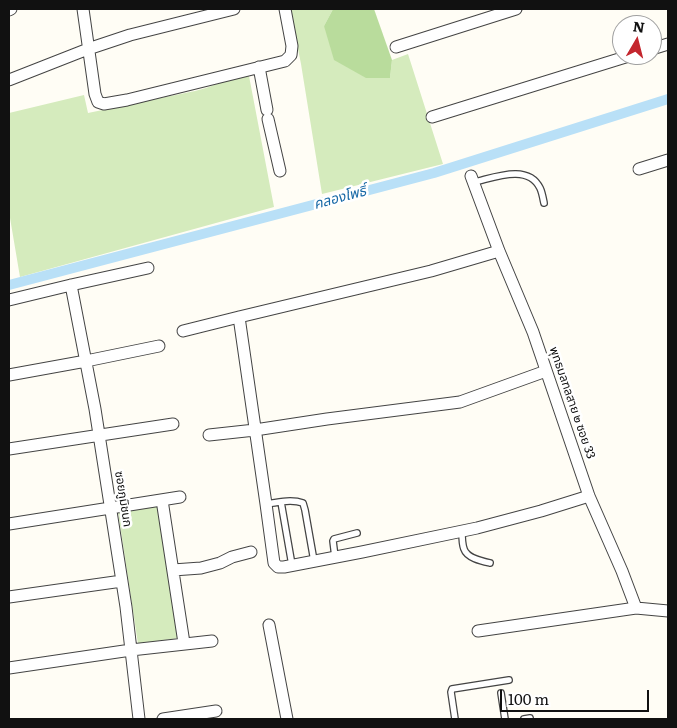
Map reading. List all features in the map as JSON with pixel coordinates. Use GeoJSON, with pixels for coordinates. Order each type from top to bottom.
{"type":"FeatureCollection","features":[{"type":"Feature","properties":{"kind":"street"},"geometry":{"type":"LineString","coordinates":[[83,9],[95,94],[98,102],[104,104],[285,61],[291,55],[292,46],[285,9]]}},
{"type":"Feature","properties":{"kind":"street"},"geometry":{"type":"LineString","coordinates":[[9,80],[88,49],[130,35],[234,9]]}},
{"type":"Feature","properties":{"kind":"street"},"geometry":{"type":"LineString","coordinates":[[396,47],[498,11],[516,9]]}},
{"type":"Feature","properties":{"kind":"street"},"geometry":{"type":"LineString","coordinates":[[432,117],[612,61]]}},
{"type":"Feature","properties":{"kind":"street"},"geometry":{"type":"LineString","coordinates":[[259,67],[280,171]]}},
{"type":"Feature","properties":{"kind":"street"},"geometry":{"type":"LineString","coordinates":[[639,169],[668,160]]}},
{"type":"Feature","properties":{"kind":"street","name":"พุทธมลฑลสาย ๒ ซอย 33"},"geometry":{"type":"LineString","coordinates":[[472,179],[499,251],[533,332],[589,496],[622,570],[636,608]]}},
{"type":"Feature","properties":{"kind":"street"},"geometry":{"type":"LineString","coordinates":[[183,331],[431,271],[499,251]]}},
{"type":"Feature","properties":{"kind":"street"},"geometry":{"type":"LineString","coordinates":[[9,300],[71,284],[148,268]]}},
{"type":"Feature","properties":{"kind":"street","name":"ซอยภูมิชนก"},"geometry":{"type":"LineString","coordinates":[[71,284],[99,436],[122,581],[139,719]]}},
{"type":"Feature","properties":{"kind":"street"},"geometry":{"type":"LineString","coordinates":[[239,317],[274,563],[278,567],[462,531],[541,511],[589,496]]}},
{"type":"Feature","properties":{"kind":"street"},"geometry":{"type":"LineString","coordinates":[[9,374],[159,346]]}},
{"type":"Feature","properties":{"kind":"street"},"geometry":{"type":"LineString","coordinates":[[209,435],[460,402],[546,372]]}},
{"type":"Feature","properties":{"kind":"street"},"geometry":{"type":"LineString","coordinates":[[9,449],[172,424]]}},
{"type":"Feature","properties":{"kind":"street"},"geometry":{"type":"LineString","coordinates":[[9,524],[180,496]]}},
{"type":"Feature","properties":{"kind":"street"},"geometry":{"type":"LineString","coordinates":[[162,500],[184,644]]}},
{"type":"Feature","properties":{"kind":"street"},"geometry":{"type":"LineString","coordinates":[[173,570],[201,568],[252,552]]}},
{"type":"Feature","properties":{"kind":"street"},"geometry":{"type":"LineString","coordinates":[[9,597],[122,581]]}},
{"type":"Feature","properties":{"kind":"street"},"geometry":{"type":"LineString","coordinates":[[478,631],[636,608],[668,611]]}},
{"type":"Feature","properties":{"kind":"street"},"geometry":{"type":"LineString","coordinates":[[269,625],[287,719]]}},
{"type":"Feature","properties":{"kind":"street"},"geometry":{"type":"LineString","coordinates":[[9,668],[131,650],[212,641]]}},
{"type":"Feature","properties":{"kind":"street"},"geometry":{"type":"LineString","coordinates":[[163,719],[216,711]]}},
{"type":"Feature","properties":{"kind":"lane"},"geometry":{"type":"LineString","coordinates":[[472,179],[520,173],[539,186],[544,203]]}},
{"type":"Feature","properties":{"kind":"lane"},"geometry":{"type":"LineString","coordinates":[[266,504],[298,501],[303,503],[314,561]]}},
{"type":"Feature","properties":{"kind":"lane"},"geometry":{"type":"LineString","coordinates":[[281,502],[292,565]]}},
{"type":"Feature","properties":{"kind":"lane"},"geometry":{"type":"LineString","coordinates":[[462,531],[464,549],[468,555],[490,563]]}},
{"type":"Feature","properties":{"kind":"lane"},"geometry":{"type":"LineString","coordinates":[[335,557],[334,539],[357,533]]}},
{"type":"Feature","properties":{"kind":"lane"},"geometry":{"type":"LineString","coordinates":[[455,719],[450,692],[452,689],[509,680]]}},
{"type":"Feature","properties":{"kind":"lane"},"geometry":{"type":"LineString","coordinates":[[501,693],[505,719]]}},
{"type":"Feature","properties":{"kind":"green space"},"geometry":{"type":"Polygon","coordinates":[[[290,9],[333,9],[324,26],[390,78],[392,60],[408,54],[443,164],[322,194],[290,9]]]}},
{"type":"Feature","properties":{"kind":"green space"},"geometry":{"type":"Polygon","coordinates":[[[333,9],[374,9],[392,60],[390,78],[366,78],[334,60],[324,26],[333,9]]]}},
{"type":"Feature","properties":{"kind":"green space"},"geometry":{"type":"Polygon","coordinates":[[[249,76],[274,207],[20,277],[9,212],[9,113],[84,95],[88,113],[195,91],[225,81],[249,76]]]}},
{"type":"Feature","properties":{"kind":"green space"},"geometry":{"type":"Polygon","coordinates":[[[158,505],[179,638],[138,644],[118,512],[158,505]]]}},
{"type":"Feature","properties":{"kind":"waterway","name":"คลองโพธิ์"},"geometry":{"type":"LineString","coordinates":[[9,285],[434,173],[668,99]]}}]}
